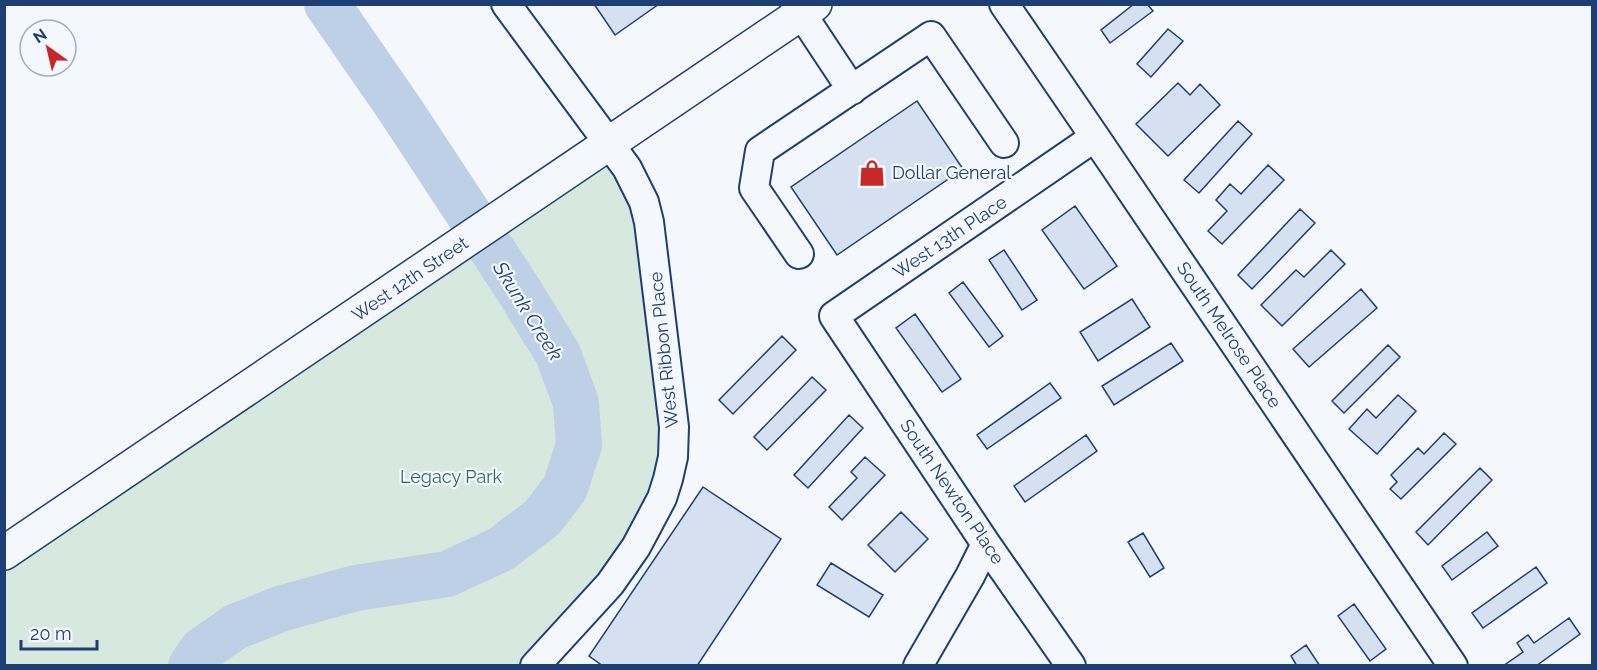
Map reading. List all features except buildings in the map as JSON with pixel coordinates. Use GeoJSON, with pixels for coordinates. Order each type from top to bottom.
{"type":"FeatureCollection","features":[{"type":"Feature","properties":{"kind":"main road","name":"West 12th Street"},"geometry":{"type":"LineString","coordinates":[[4,553],[609,144],[804,8]]}},
{"type":"Feature","properties":{"kind":"street","name":"West Ribbon Place"},"geometry":{"type":"LineString","coordinates":[[506,4],[627,168],[644,202],[649,222],[674,427],[673,457],[662,498],[636,546],[610,584],[535,666]]}},
{"type":"Feature","properties":{"kind":"street","name":"South Melrose Place"},"geometry":{"type":"LineString","coordinates":[[1004,4],[1453,666]]}},
{"type":"Feature","properties":{"kind":"street"},"geometry":{"type":"LineString","coordinates":[[804,8],[852,90]]}},
{"type":"Feature","properties":{"kind":"street"},"geometry":{"type":"LineString","coordinates":[[799,254],[754,188],[760,152],[931,36],[1005,143]]}},
{"type":"Feature","properties":{"kind":"street","name":"West 13th Place"},"geometry":{"type":"LineString","coordinates":[[834,316],[1095,137]]}},
{"type":"Feature","properties":{"kind":"street","name":"South Newton Place"},"geometry":{"type":"LineString","coordinates":[[834,316],[986,544],[1071,666]]}},
{"type":"Feature","properties":{"kind":"street"},"geometry":{"type":"LineString","coordinates":[[918,666],[986,544]]}},
{"type":"Feature","properties":{"kind":"green space","name":"Legacy Park"},"geometry":{"type":"Polygon","coordinates":[[[609,144],[649,222],[674,427],[662,498],[535,665],[5,666],[5,551],[609,144]]]}},
{"type":"Feature","properties":{"kind":"waterway","name":"Skunk Creek"},"geometry":{"type":"LineString","coordinates":[[191,666],[202,650],[235,627],[283,608],[356,588],[447,574],[501,549],[542,518],[565,488],[579,445],[576,403],[558,354],[401,111],[327,4]]}},
{"type":"Feature","properties":{"kind":"place","name":"Dollar General"},"geometry":{"type":"Point","coordinates":[872,173]}}]}
